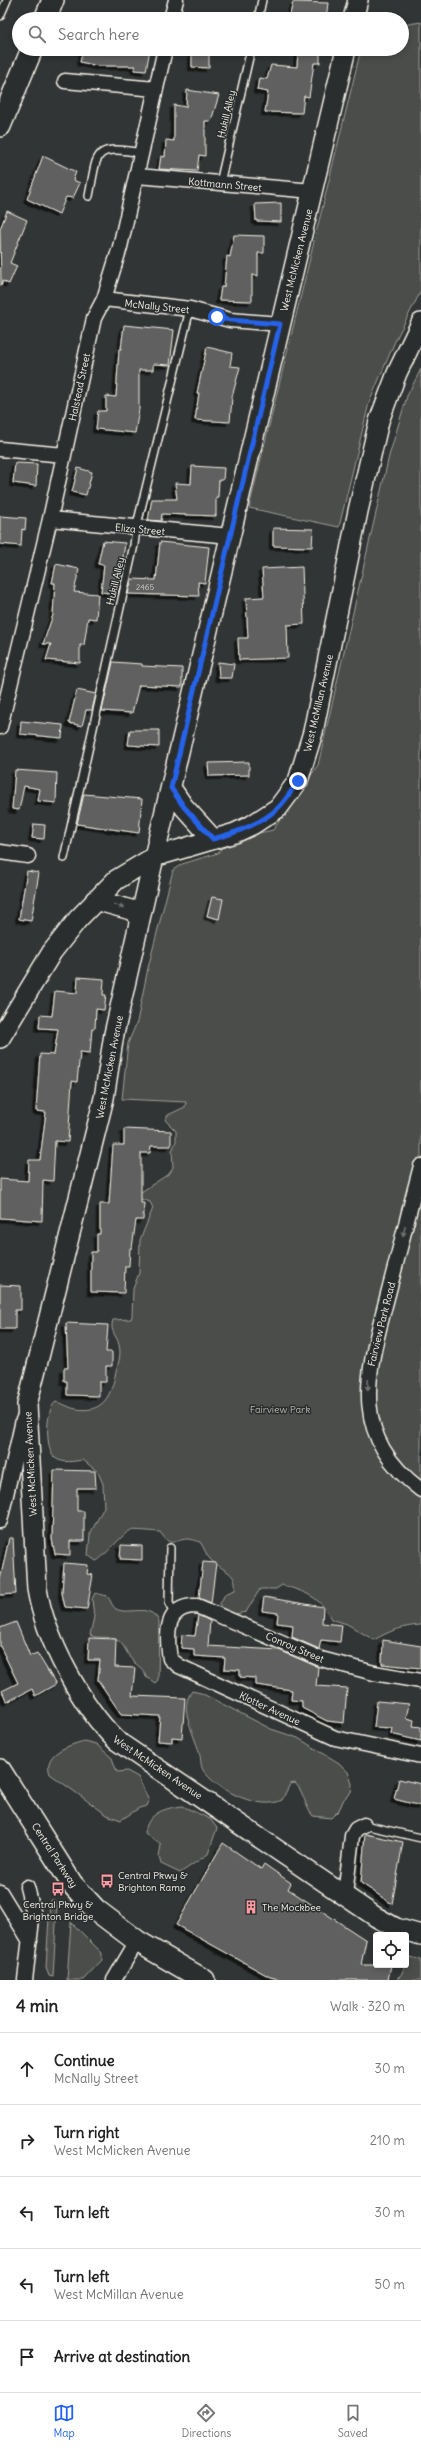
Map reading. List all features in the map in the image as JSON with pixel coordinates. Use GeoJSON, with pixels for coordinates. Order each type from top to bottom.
{"type":"FeatureCollection","features":[{"type":"Feature","properties":{"kind":"main road"},"geometry":{"type":"LineString","coordinates":[[48,12],[53,0]]}},
{"type":"Feature","properties":{"kind":"main road"},"geometry":{"type":"LineString","coordinates":[[0,126],[29,56]]}},
{"type":"Feature","properties":{"kind":"main road","name":"Central Parkway"},"geometry":{"type":"LineString","coordinates":[[0,1770],[72,1884],[96,1910],[137,1941],[204,1980]]}},
{"type":"Feature","properties":{"kind":"street"},"geometry":{"type":"LineString","coordinates":[[173,12],[176,0]]}},
{"type":"Feature","properties":{"kind":"street"},"geometry":{"type":"LineString","coordinates":[[355,12],[358,0]]}},
{"type":"Feature","properties":{"kind":"street","name":"Halstead Street"},"geometry":{"type":"LineString","coordinates":[[0,726],[50,519],[94,318],[104,299],[137,176],[163,56]]}},
{"type":"Feature","properties":{"kind":"street","name":"West McMicken Avenue"},"geometry":{"type":"LineString","coordinates":[[344,56],[140,917],[114,1034],[104,1098],[27,1405],[37,1589],[41,1612],[53,1644],[90,1708],[104,1728],[117,1741],[376,1917],[396,1928],[421,1935]]}},
{"type":"Feature","properties":{"kind":"street"},"geometry":{"type":"LineString","coordinates":[[64,81],[156,89]]}},
{"type":"Feature","properties":{"kind":"street","name":"Kottmann Street"},"geometry":{"type":"LineString","coordinates":[[137,176],[313,191]]}},
{"type":"Feature","properties":{"kind":"street","name":"McNally Street"},"geometry":{"type":"LineString","coordinates":[[104,299],[190,309],[230,320],[280,324]]}},
{"type":"Feature","properties":{"kind":"street","name":"West McMillan Avenue"},"geometry":{"type":"LineString","coordinates":[[0,1038],[52,952],[95,900],[116,880],[154,857],[235,833],[262,820],[278,808],[298,781],[313,732],[358,511],[379,422],[397,372],[421,323]]}},
{"type":"Feature","properties":{"kind":"street"},"geometry":{"type":"LineString","coordinates":[[0,449],[64,455]]}},
{"type":"Feature","properties":{"kind":"street","name":"Eliza Street"},"geometry":{"type":"LineString","coordinates":[[50,519],[136,529],[230,536]]}},
{"type":"Feature","properties":{"kind":"street"},"geometry":{"type":"LineString","coordinates":[[171,788],[184,807],[213,839]]}},
{"type":"Feature","properties":{"kind":"street"},"geometry":{"type":"LineString","coordinates":[[0,852],[28,856]]}},
{"type":"Feature","properties":{"kind":"street"},"geometry":{"type":"LineString","coordinates":[[95,900],[131,910],[140,917]]}},
{"type":"Feature","properties":{"kind":"street","name":"Fairview Park Road"},"geometry":{"type":"LineString","coordinates":[[421,1166],[373,1347],[368,1379],[367,1400],[380,1447],[401,1475],[421,1490]]}},
{"type":"Feature","properties":{"kind":"street"},"geometry":{"type":"LineString","coordinates":[[0,1521],[27,1405]]}},
{"type":"Feature","properties":{"kind":"street","name":"Conroy Street"},"geometry":{"type":"LineString","coordinates":[[174,1613],[182,1607],[197,1606],[321,1659],[374,1673],[421,1681]]}},
{"type":"Feature","properties":{"kind":"street","name":"Klotter Avenue"},"geometry":{"type":"LineString","coordinates":[[174,1613],[170,1622],[168,1648],[170,1659],[179,1666],[335,1738],[421,1756]]}},
{"type":"Feature","properties":{"kind":"street"},"geometry":{"type":"LineString","coordinates":[[345,1895],[352,1836],[356,1829],[364,1825]]}},
{"type":"Feature","properties":{"kind":"street"},"geometry":{"type":"LineString","coordinates":[[25,1980],[33,1912],[27,1888]]}},
{"type":"Feature","properties":{"kind":"street"},"geometry":{"type":"LineString","coordinates":[[0,1892],[30,1941]]}},
{"type":"Feature","properties":{"kind":"street"},"geometry":{"type":"LineString","coordinates":[[114,1980],[137,1941]]}},
{"type":"Feature","properties":{"kind":"lane"},"geometry":{"type":"LineString","coordinates":[[0,16],[7,0]]}},
{"type":"Feature","properties":{"kind":"lane"},"geometry":{"type":"LineString","coordinates":[[259,12],[262,0]]}},
{"type":"Feature","properties":{"kind":"lane","name":"Hukill Alley"},"geometry":{"type":"LineString","coordinates":[[220,183],[249,56]]}},
{"type":"Feature","properties":{"kind":"lane"},"geometry":{"type":"LineString","coordinates":[[89,196],[97,160],[101,152],[110,149],[142,153]]}},
{"type":"Feature","properties":{"kind":"lane","name":"Hukill Alley"},"geometry":{"type":"LineString","coordinates":[[64,858],[134,545],[136,529],[190,309]]}},
{"type":"Feature","properties":{"kind":"lane"},"geometry":{"type":"LineString","coordinates":[[170,1548],[169,1603],[174,1613]]}},
{"type":"Feature","properties":{"kind":"lane"},"geometry":{"type":"LineString","coordinates":[[364,1825],[421,1838]]}},
{"type":"Feature","properties":{"kind":"green space"},"geometry":{"type":"Polygon","coordinates":[[[421,22],[421,291],[396,339],[369,403],[339,527],[249,508],[359,56],[409,56],[409,24],[421,22]]]}},
{"type":"Feature","properties":{"kind":"green space","name":"Fairview Park"},"geometry":{"type":"Polygon","coordinates":[[[421,369],[421,1625],[408,1626],[385,1634],[374,1640],[347,1624],[331,1619],[322,1605],[311,1596],[282,1585],[276,1589],[260,1589],[246,1612],[230,1615],[221,1610],[220,1604],[225,1594],[235,1590],[234,1579],[228,1572],[210,1559],[200,1542],[194,1540],[187,1539],[170,1542],[160,1532],[131,1530],[96,1561],[88,1555],[90,1534],[104,1507],[103,1484],[98,1472],[83,1460],[65,1462],[55,1458],[49,1447],[48,1421],[52,1406],[56,1402],[76,1409],[92,1409],[103,1402],[110,1391],[120,1357],[120,1349],[112,1328],[112,1324],[113,1320],[131,1319],[133,1289],[139,1273],[140,1240],[153,1208],[150,1202],[141,1199],[138,1194],[170,1173],[173,1167],[172,1151],[176,1141],[176,1131],[165,1120],[168,1115],[185,1107],[186,1102],[122,1099],[128,1043],[137,1022],[148,968],[173,870],[182,864],[218,853],[222,847],[235,839],[273,830],[318,765],[389,456],[407,396],[421,369]]]}},
{"type":"Feature","properties":{"kind":"green space"},"geometry":{"type":"Polygon","coordinates":[[[95,1593],[107,1596],[116,1609],[121,1611],[139,1610],[150,1612],[155,1615],[159,1621],[158,1680],[155,1683],[146,1677],[144,1672],[132,1660],[119,1641],[111,1638],[95,1637],[90,1635],[94,1617],[92,1599],[95,1593]]]}},
{"type":"Feature","properties":{"kind":"green space"},"geometry":{"type":"Polygon","coordinates":[[[192,1691],[201,1693],[271,1729],[298,1738],[339,1763],[348,1772],[352,1784],[351,1792],[344,1799],[339,1810],[331,1818],[313,1816],[301,1791],[295,1783],[290,1784],[282,1800],[273,1803],[263,1803],[241,1798],[221,1787],[212,1780],[202,1769],[200,1755],[188,1721],[186,1705],[192,1691]]]}},
{"type":"Feature","properties":{"kind":"green space"},"geometry":{"type":"Polygon","coordinates":[[[84,1741],[96,1744],[112,1758],[117,1772],[127,1771],[138,1777],[149,1801],[147,1806],[139,1808],[121,1820],[107,1815],[50,1774],[50,1761],[54,1755],[65,1748],[84,1741]]]}},
{"type":"Feature","properties":{"kind":"green space"},"geometry":{"type":"Polygon","coordinates":[[[182,1806],[210,1819],[217,1828],[208,1854],[180,1873],[161,1864],[159,1857],[161,1845],[145,1833],[146,1826],[153,1816],[163,1810],[182,1806]]]}},
{"type":"Feature","properties":{"kind":"green space"},"geometry":{"type":"Polygon","coordinates":[[[50,1900],[54,1900],[57,1906],[53,1977],[49,1976],[46,1968],[50,1900]]]}},
{"type":"Feature","properties":{"kind":"green space"},"geometry":{"type":"Polygon","coordinates":[[[71,1922],[102,1953],[102,1960],[83,1980],[67,1980],[71,1922]]]}},
{"type":"Feature","properties":{"kind":"green space"},"geometry":{"type":"Polygon","coordinates":[[[409,1958],[421,1960],[421,1980],[397,1980],[404,1968],[409,1968],[409,1958]]]}},
{"type":"Feature","properties":{"kind":"building"},"geometry":{"type":"Polygon","coordinates":[[[293,2],[328,3],[327,12],[291,12],[293,2]]]}},
{"type":"Feature","properties":{"kind":"building"},"geometry":{"type":"Polygon","coordinates":[[[81,56],[149,56],[146,71],[134,70],[135,66],[98,66],[80,62],[81,56]]]}},
{"type":"Feature","properties":{"kind":"building"},"geometry":{"type":"Polygon","coordinates":[[[192,56],[209,56],[209,68],[192,67],[192,56]]]}},
{"type":"Feature","properties":{"kind":"building"},"geometry":{"type":"Polygon","coordinates":[[[298,56],[320,56],[320,63],[314,63],[309,97],[304,96],[302,113],[265,112],[268,92],[257,90],[259,78],[267,79],[271,65],[297,67],[298,56]]]}},
{"type":"Feature","properties":{"kind":"building"},"geometry":{"type":"Polygon","coordinates":[[[187,90],[219,95],[211,121],[205,121],[205,156],[199,155],[197,171],[159,169],[161,156],[165,157],[166,140],[174,141],[174,105],[186,107],[187,90]]]}},
{"type":"Feature","properties":{"kind":"building"},"geometry":{"type":"Polygon","coordinates":[[[43,156],[76,172],[73,180],[80,183],[73,198],[66,197],[59,214],[27,199],[43,156]]]}},
{"type":"Feature","properties":{"kind":"building"},"geometry":{"type":"Polygon","coordinates":[[[281,203],[281,222],[256,221],[255,204],[281,203]]]}},
{"type":"Feature","properties":{"kind":"building"},"geometry":{"type":"Polygon","coordinates":[[[7,211],[27,220],[10,263],[17,266],[9,284],[3,281],[1,286],[0,229],[7,211]]]}},
{"type":"Feature","properties":{"kind":"building"},"geometry":{"type":"Polygon","coordinates":[[[234,235],[264,236],[264,253],[258,253],[258,276],[252,275],[252,301],[219,300],[221,287],[224,287],[227,256],[230,257],[234,235]]]}},
{"type":"Feature","properties":{"kind":"building"},"geometry":{"type":"Polygon","coordinates":[[[124,325],[174,330],[170,365],[153,364],[153,370],[139,370],[139,409],[135,433],[96,429],[98,411],[106,411],[106,396],[116,397],[119,349],[121,349],[124,325]]]}},
{"type":"Feature","properties":{"kind":"building"},"geometry":{"type":"Polygon","coordinates":[[[207,347],[232,353],[230,366],[240,367],[232,397],[230,422],[195,420],[199,393],[197,393],[207,347]]]}},
{"type":"Feature","properties":{"kind":"building"},"geometry":{"type":"Polygon","coordinates":[[[15,463],[37,464],[36,486],[13,483],[15,463]]]}},
{"type":"Feature","properties":{"kind":"building"},"geometry":{"type":"Polygon","coordinates":[[[192,466],[224,468],[223,480],[219,480],[218,497],[216,497],[216,516],[162,514],[161,521],[148,520],[152,499],[177,499],[175,483],[191,484],[192,466]]]}},
{"type":"Feature","properties":{"kind":"building"},"geometry":{"type":"Polygon","coordinates":[[[78,468],[92,472],[86,495],[72,492],[78,468]]]}},
{"type":"Feature","properties":{"kind":"building"},"geometry":{"type":"Polygon","coordinates":[[[0,516],[26,518],[25,530],[22,529],[21,546],[0,544],[0,516]]]}},
{"type":"Feature","properties":{"kind":"building"},"geometry":{"type":"Polygon","coordinates":[[[273,528],[313,529],[312,547],[273,546],[273,528]]]}},
{"type":"Feature","properties":{"kind":"building"},"geometry":{"type":"Polygon","coordinates":[[[103,541],[125,543],[118,594],[101,592],[104,565],[98,564],[103,541]]]}},
{"type":"Feature","properties":{"kind":"building"},"geometry":{"type":"Polygon","coordinates":[[[160,542],[209,547],[205,583],[198,582],[199,596],[128,594],[132,579],[156,580],[160,542]]]}},
{"type":"Feature","properties":{"kind":"building"},"geometry":{"type":"Polygon","coordinates":[[[56,564],[79,569],[74,592],[98,594],[96,619],[88,618],[84,645],[80,645],[80,663],[46,660],[51,644],[43,644],[53,615],[55,583],[52,583],[56,564]]]}},
{"type":"Feature","properties":{"kind":"building"},"geometry":{"type":"Polygon","coordinates":[[[302,567],[304,624],[287,625],[288,658],[239,660],[238,638],[248,638],[246,598],[264,597],[262,569],[302,567]]]}},
{"type":"Feature","properties":{"kind":"building"},"geometry":{"type":"Polygon","coordinates":[[[113,662],[142,664],[142,666],[182,668],[182,687],[139,685],[132,713],[102,711],[113,662]]]}},
{"type":"Feature","properties":{"kind":"building"},"geometry":{"type":"Polygon","coordinates":[[[218,662],[234,664],[232,678],[219,678],[218,662]]]}},
{"type":"Feature","properties":{"kind":"building"},"geometry":{"type":"Polygon","coordinates":[[[77,690],[96,694],[92,710],[86,710],[82,726],[69,723],[77,690]]]}},
{"type":"Feature","properties":{"kind":"building"},"geometry":{"type":"Polygon","coordinates":[[[21,721],[63,725],[62,738],[20,734],[21,721]]]}},
{"type":"Feature","properties":{"kind":"building"},"geometry":{"type":"Polygon","coordinates":[[[130,730],[159,730],[159,747],[128,745],[130,730]]]}},
{"type":"Feature","properties":{"kind":"building"},"geometry":{"type":"Polygon","coordinates":[[[249,762],[249,775],[209,776],[208,763],[249,762]]]}},
{"type":"Feature","properties":{"kind":"building"},"geometry":{"type":"Polygon","coordinates":[[[15,770],[57,773],[56,803],[38,801],[40,789],[24,786],[19,810],[12,809],[15,770]]]}},
{"type":"Feature","properties":{"kind":"building"},"geometry":{"type":"Polygon","coordinates":[[[84,794],[142,799],[139,833],[77,824],[84,794]]]}},
{"type":"Feature","properties":{"kind":"building"},"geometry":{"type":"Polygon","coordinates":[[[34,824],[45,825],[44,839],[32,838],[34,824]]]}},
{"type":"Feature","properties":{"kind":"building"},"geometry":{"type":"Polygon","coordinates":[[[27,871],[39,873],[31,921],[19,919],[27,871]]]}},
{"type":"Feature","properties":{"kind":"building"},"geometry":{"type":"Polygon","coordinates":[[[212,897],[223,899],[219,919],[207,916],[212,897]]]}},
{"type":"Feature","properties":{"kind":"building"},"geometry":{"type":"Polygon","coordinates":[[[78,977],[104,979],[103,995],[106,995],[104,1010],[96,1009],[95,1028],[92,1028],[90,1053],[80,1052],[77,1082],[72,1081],[68,1142],[55,1141],[53,1181],[43,1180],[42,1221],[0,1218],[0,1179],[28,1181],[29,1160],[40,1160],[46,1112],[36,1111],[40,1054],[54,1055],[58,1029],[39,1028],[40,1015],[52,1016],[55,991],[77,993],[78,977]]]}},
{"type":"Feature","properties":{"kind":"building"},"geometry":{"type":"Polygon","coordinates":[[[124,1129],[171,1131],[171,1146],[151,1146],[150,1153],[141,1153],[141,1203],[144,1203],[143,1220],[136,1220],[132,1248],[130,1248],[129,1266],[125,1266],[124,1293],[91,1292],[91,1252],[97,1252],[97,1234],[100,1234],[100,1204],[109,1204],[113,1145],[124,1145],[124,1129]]]}},
{"type":"Feature","properties":{"kind":"building"},"geometry":{"type":"Polygon","coordinates":[[[0,1285],[21,1286],[21,1310],[15,1310],[15,1329],[0,1329],[0,1285]]]}},
{"type":"Feature","properties":{"kind":"building"},"geometry":{"type":"Polygon","coordinates":[[[66,1323],[108,1325],[106,1352],[112,1352],[112,1366],[106,1366],[106,1382],[99,1382],[99,1396],[67,1395],[67,1381],[64,1381],[64,1368],[68,1368],[66,1323]]]}},
{"type":"Feature","properties":{"kind":"building"},"geometry":{"type":"Polygon","coordinates":[[[54,1470],[95,1471],[96,1488],[77,1488],[77,1511],[84,1511],[84,1541],[70,1541],[70,1555],[55,1554],[52,1539],[54,1470]]]}},
{"type":"Feature","properties":{"kind":"building"},"geometry":{"type":"Polygon","coordinates":[[[9,1538],[13,1538],[16,1594],[0,1595],[0,1580],[9,1538]]]}},
{"type":"Feature","properties":{"kind":"building"},"geometry":{"type":"Polygon","coordinates":[[[121,1545],[142,1546],[142,1560],[120,1559],[121,1545]]]}},
{"type":"Feature","properties":{"kind":"building"},"geometry":{"type":"Polygon","coordinates":[[[203,1562],[216,1563],[211,1603],[199,1598],[203,1562]]]}},
{"type":"Feature","properties":{"kind":"building"},"geometry":{"type":"Polygon","coordinates":[[[64,1563],[88,1565],[87,1574],[93,1575],[87,1609],[65,1607],[62,1593],[64,1563]]]}},
{"type":"Feature","properties":{"kind":"building"},"geometry":{"type":"Polygon","coordinates":[[[264,1597],[323,1607],[322,1623],[342,1625],[340,1642],[321,1640],[319,1649],[292,1637],[293,1625],[277,1623],[278,1613],[262,1611],[264,1597]]]}},
{"type":"Feature","properties":{"kind":"building"},"geometry":{"type":"Polygon","coordinates":[[[198,1615],[210,1621],[208,1646],[279,1650],[318,1667],[316,1686],[347,1688],[344,1723],[327,1721],[302,1708],[302,1701],[291,1700],[292,1690],[256,1685],[256,1678],[240,1677],[240,1670],[224,1669],[225,1658],[194,1656],[194,1649],[181,1648],[182,1635],[195,1636],[198,1615]]]}},
{"type":"Feature","properties":{"kind":"building"},"geometry":{"type":"Polygon","coordinates":[[[16,1622],[30,1656],[37,1653],[56,1684],[35,1696],[32,1689],[7,1702],[2,1691],[18,1683],[0,1646],[0,1628],[16,1622]]]}},
{"type":"Feature","properties":{"kind":"building"},"geometry":{"type":"Polygon","coordinates":[[[89,1638],[116,1639],[115,1667],[135,1668],[132,1696],[185,1698],[182,1738],[172,1737],[172,1742],[158,1741],[160,1716],[121,1714],[98,1680],[100,1660],[88,1660],[89,1638]]]}},
{"type":"Feature","properties":{"kind":"building"},"geometry":{"type":"Polygon","coordinates":[[[383,1640],[421,1646],[421,1668],[382,1664],[383,1640]]]}},
{"type":"Feature","properties":{"kind":"building"},"geometry":{"type":"Polygon","coordinates":[[[377,1701],[409,1704],[406,1718],[414,1720],[413,1726],[421,1727],[421,1741],[391,1734],[392,1728],[374,1727],[377,1701]]]}},
{"type":"Feature","properties":{"kind":"building"},"geometry":{"type":"Polygon","coordinates":[[[399,1779],[421,1784],[421,1806],[394,1799],[399,1779]]]}},
{"type":"Feature","properties":{"kind":"building"},"geometry":{"type":"Polygon","coordinates":[[[365,1834],[403,1842],[392,1904],[361,1883],[365,1834]]]}},
{"type":"Feature","properties":{"kind":"building","name":"The Mockbee"},"geometry":{"type":"Polygon","coordinates":[[[223,1843],[261,1869],[264,1864],[291,1883],[288,1889],[366,1940],[361,1965],[373,1965],[373,1968],[390,1968],[388,1980],[283,1980],[270,1977],[176,1925],[223,1843]]]}},
{"type":"Feature","properties":{"kind":"place","name":"Central Pkwy & Brighton Ramp"},"geometry":{"type":"Point","coordinates":[107,1881]}},
{"type":"Feature","properties":{"kind":"place","name":"Central Pkwy & Brighton Bridge"},"geometry":{"type":"Point","coordinates":[58,1889]}},
{"type":"Feature","properties":{"kind":"place","name":"The Mockbee"},"geometry":{"type":"Point","coordinates":[251,1907]}},
{"type":"Feature","properties":{"kind":"route"},"geometry":{"type":"LineString","coordinates":[[217,317],[247,322],[280,324],[171,788],[184,807],[213,839],[235,833],[262,820],[278,808],[298,781]]}}]}
